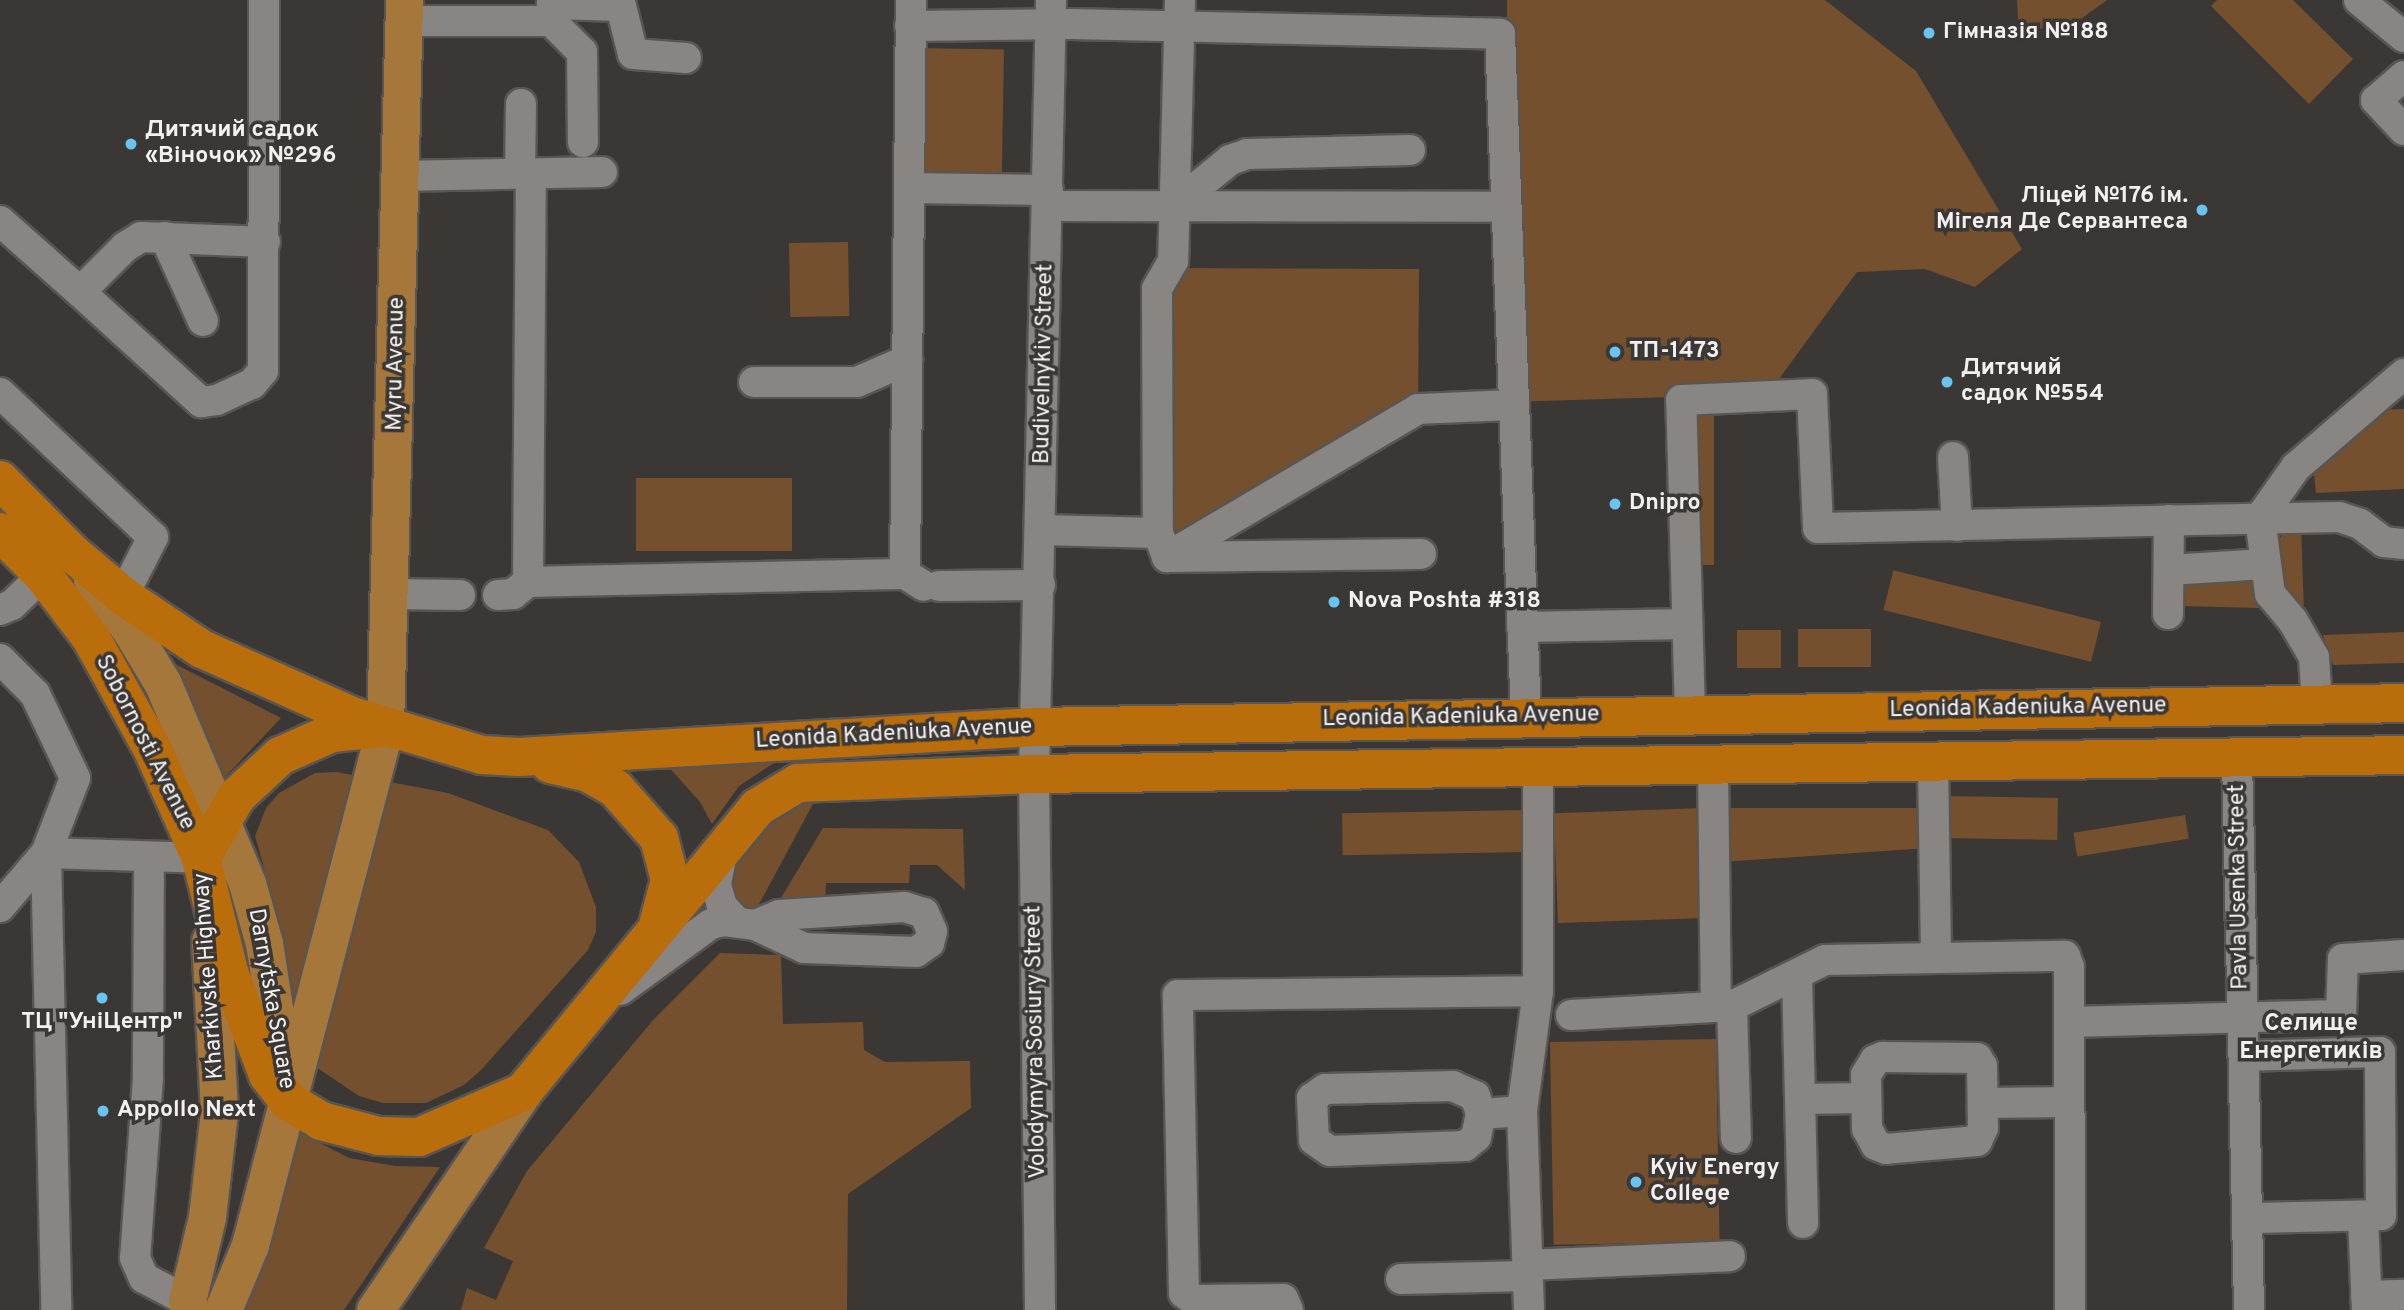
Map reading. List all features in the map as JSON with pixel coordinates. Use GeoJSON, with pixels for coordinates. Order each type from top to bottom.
{"type":"FeatureCollection","features":[{"type":"Feature","properties":{"kind":"highway","name":"Sobornosti Avenue"},"geometry":{"type":"LineString","coordinates":[[0,480],[57,564],[91,638],[126,697],[201,858]]}},
{"type":"Feature","properties":{"kind":"highway"},"geometry":{"type":"LineString","coordinates":[[0,532],[57,564]]}},
{"type":"Feature","properties":{"kind":"highway","name":"Sobornosti Avenue"},"geometry":{"type":"LineString","coordinates":[[57,564],[124,596],[202,649],[385,727]]}},
{"type":"Feature","properties":{"kind":"highway","name":"Leonida Kadeniuka Avenue"},"geometry":{"type":"LineString","coordinates":[[519,757],[1035,727],[1526,716],[2404,703]]}},
{"type":"Feature","properties":{"kind":"highway"},"geometry":{"type":"LineString","coordinates":[[201,858],[221,818],[253,777],[280,756],[332,733],[385,727],[482,755],[519,757],[588,773],[615,788],[643,816],[659,838],[670,880],[654,933]]}},
{"type":"Feature","properties":{"kind":"highway","name":"Leonida Kadeniuka Avenue"},"geometry":{"type":"LineString","coordinates":[[654,933],[758,807],[798,783],[1034,774],[2404,755]]}},
{"type":"Feature","properties":{"kind":"highway","name":"Darnytska Square"},"geometry":{"type":"LineString","coordinates":[[201,858],[246,1024],[268,1075],[288,1101],[321,1121],[366,1133],[419,1137],[523,1092],[654,933]]}},
{"type":"Feature","properties":{"kind":"main road","name":"Myru Avenue"},"geometry":{"type":"LineString","coordinates":[[288,1101],[385,727],[392,594],[404,10]]}},
{"type":"Feature","properties":{"kind":"main road","name":"Sobornosti Avenue"},"geometry":{"type":"LineString","coordinates":[[57,564],[130,628],[163,684],[221,818]]}},
{"type":"Feature","properties":{"kind":"main road","name":"Darnytska Square"},"geometry":{"type":"LineString","coordinates":[[221,818],[247,883],[264,943],[288,1101]]}},
{"type":"Feature","properties":{"kind":"main road","name":"Kharkivske Highway"},"geometry":{"type":"LineString","coordinates":[[189,1305],[207,1217],[219,1111],[216,985],[201,858]]}},
{"type":"Feature","properties":{"kind":"main road","name":"Darnytska Square"},"geometry":{"type":"LineString","coordinates":[[383,1305],[523,1092]]}},
{"type":"Feature","properties":{"kind":"main road"},"geometry":{"type":"LineString","coordinates":[[223,1310],[250,1245],[288,1101]]}},
{"type":"Feature","properties":{"kind":"street"},"geometry":{"type":"LineString","coordinates":[[0,221],[194,397],[208,402],[252,384],[263,371],[264,0]]}},
{"type":"Feature","properties":{"kind":"street"},"geometry":{"type":"LineString","coordinates":[[2362,1],[2404,37]]}},
{"type":"Feature","properties":{"kind":"street"},"geometry":{"type":"LineString","coordinates":[[404,10],[621,6],[632,54],[686,58]]}},
{"type":"Feature","properties":{"kind":"street"},"geometry":{"type":"LineString","coordinates":[[552,8],[582,52],[583,142]]}},
{"type":"Feature","properties":{"kind":"street","name":"Budivelnykiv Street"},"geometry":{"type":"LineString","coordinates":[[1035,727],[1042,530],[1051,12]]}},
{"type":"Feature","properties":{"kind":"street"},"geometry":{"type":"LineString","coordinates":[[923,582],[907,360],[910,13],[1180,13],[1500,34],[1526,716]]}},
{"type":"Feature","properties":{"kind":"street"},"geometry":{"type":"LineString","coordinates":[[1162,545],[1157,289],[1172,265],[1180,13]]}},
{"type":"Feature","properties":{"kind":"street"},"geometry":{"type":"LineString","coordinates":[[2404,76],[2376,100],[2404,130]]}},
{"type":"Feature","properties":{"kind":"street"},"geometry":{"type":"LineString","coordinates":[[521,104],[526,174],[527,582]]}},
{"type":"Feature","properties":{"kind":"street"},"geometry":{"type":"LineString","coordinates":[[1175,205],[1238,156],[1409,149]]}},
{"type":"Feature","properties":{"kind":"street"},"geometry":{"type":"LineString","coordinates":[[401,176],[602,172]]}},
{"type":"Feature","properties":{"kind":"street"},"geometry":{"type":"LineString","coordinates":[[909,188],[1175,205],[1507,207]]}},
{"type":"Feature","properties":{"kind":"street"},"geometry":{"type":"LineString","coordinates":[[80,292],[133,241],[164,236],[265,242]]}},
{"type":"Feature","properties":{"kind":"street"},"geometry":{"type":"LineString","coordinates":[[164,236],[203,321]]}},
{"type":"Feature","properties":{"kind":"street"},"geometry":{"type":"LineString","coordinates":[[754,382],[857,382],[907,360]]}},
{"type":"Feature","properties":{"kind":"street"},"geometry":{"type":"LineString","coordinates":[[2317,705],[2314,657],[2293,621],[2270,594],[2260,518],[2296,467],[2390,399],[2404,374]]}},
{"type":"Feature","properties":{"kind":"street"},"geometry":{"type":"LineString","coordinates":[[0,393],[153,537],[124,596]]}},
{"type":"Feature","properties":{"kind":"street"},"geometry":{"type":"LineString","coordinates":[[1690,714],[1681,400],[1812,394],[1818,528],[2346,518],[2384,542],[2404,544]]}},
{"type":"Feature","properties":{"kind":"street"},"geometry":{"type":"LineString","coordinates":[[1162,545],[1418,409],[1514,405]]}},
{"type":"Feature","properties":{"kind":"street"},"geometry":{"type":"LineString","coordinates":[[1953,457],[1956,526]]}},
{"type":"Feature","properties":{"kind":"street"},"geometry":{"type":"LineString","coordinates":[[2168,614],[2169,520]]}},
{"type":"Feature","properties":{"kind":"street"},"geometry":{"type":"LineString","coordinates":[[1042,530],[1162,545],[1420,554]]}},
{"type":"Feature","properties":{"kind":"street"},"geometry":{"type":"LineString","coordinates":[[0,610],[12,605],[57,564]]}},
{"type":"Feature","properties":{"kind":"street"},"geometry":{"type":"LineString","coordinates":[[2169,570],[2265,564]]}},
{"type":"Feature","properties":{"kind":"street"},"geometry":{"type":"LineString","coordinates":[[498,595],[513,594],[527,582],[923,582],[1040,585]]}},
{"type":"Feature","properties":{"kind":"street"},"geometry":{"type":"LineString","coordinates":[[392,594],[460,595]]}},
{"type":"Feature","properties":{"kind":"street"},"geometry":{"type":"LineString","coordinates":[[1522,626],[1687,624]]}},
{"type":"Feature","properties":{"kind":"street"},"geometry":{"type":"LineString","coordinates":[[0,659],[35,694],[75,778],[46,853],[0,907]]}},
{"type":"Feature","properties":{"kind":"street","name":"Volodymyra Sosiury Street"},"geometry":{"type":"LineString","coordinates":[[1035,727],[1040,1310]]}},
{"type":"Feature","properties":{"kind":"street","name":"Pavla Usenka Street"},"geometry":{"type":"LineString","coordinates":[[2237,758],[2249,1310]]}},
{"type":"Feature","properties":{"kind":"street"},"geometry":{"type":"LineString","coordinates":[[1933,763],[1936,957]]}},
{"type":"Feature","properties":{"kind":"street"},"geometry":{"type":"LineString","coordinates":[[1713,766],[1724,1007],[1736,1138]]}},
{"type":"Feature","properties":{"kind":"street"},"geometry":{"type":"LineString","coordinates":[[1529,1310],[1522,1111],[1538,990],[1538,769]]}},
{"type":"Feature","properties":{"kind":"street"},"geometry":{"type":"LineString","coordinates":[[46,853],[201,858]]}},
{"type":"Feature","properties":{"kind":"street"},"geometry":{"type":"LineString","coordinates":[[46,853],[56,1310]]}},
{"type":"Feature","properties":{"kind":"street"},"geometry":{"type":"LineString","coordinates":[[589,1012],[711,924],[745,923],[791,914],[912,908],[928,918],[931,937],[926,947],[912,952],[804,948],[745,923],[722,906],[716,885],[722,853]]}},
{"type":"Feature","properties":{"kind":"street"},"geometry":{"type":"LineString","coordinates":[[149,857],[148,1078],[135,1258],[144,1278],[189,1305]]}},
{"type":"Feature","properties":{"kind":"street"},"geometry":{"type":"LineString","coordinates":[[2069,1022],[2342,1015],[2343,959],[2404,955]]}},
{"type":"Feature","properties":{"kind":"street"},"geometry":{"type":"LineString","coordinates":[[1571,1015],[1724,1007],[1797,976],[1825,960],[2065,956],[2069,1022],[2070,1310]]}},
{"type":"Feature","properties":{"kind":"street"},"geometry":{"type":"LineString","coordinates":[[1797,976],[1803,1223]]}},
{"type":"Feature","properties":{"kind":"street"},"geometry":{"type":"LineString","coordinates":[[1288,1310],[1283,1299],[1194,1300],[1184,1293],[1178,995],[1538,990]]}},
{"type":"Feature","properties":{"kind":"street"},"geometry":{"type":"LineString","coordinates":[[2244,1056],[2380,1052],[2392,1076],[2393,1153],[2382,1213],[2363,1216],[2247,1218]]}},
{"type":"Feature","properties":{"kind":"street"},"geometry":{"type":"LineString","coordinates":[[1974,1056],[1982,1066],[1983,1103],[1981,1135],[1971,1145],[1886,1149],[1870,1138],[1865,1097],[1866,1075],[1875,1059],[1974,1056]]}},
{"type":"Feature","properties":{"kind":"street"},"geometry":{"type":"LineString","coordinates":[[1454,1086],[1475,1096],[1480,1114],[1476,1137],[1465,1146],[1329,1151],[1321,1150],[1314,1140],[1312,1098],[1325,1089],[1454,1086]]}},
{"type":"Feature","properties":{"kind":"street"},"geometry":{"type":"LineString","coordinates":[[1800,1098],[1865,1097]]}},
{"type":"Feature","properties":{"kind":"street"},"geometry":{"type":"LineString","coordinates":[[1983,1103],[2070,1102]]}},
{"type":"Feature","properties":{"kind":"street"},"geometry":{"type":"LineString","coordinates":[[1480,1114],[1522,1111]]}},
{"type":"Feature","properties":{"kind":"street"},"geometry":{"type":"LineString","coordinates":[[2363,1216],[2366,1303],[2404,1295]]}},
{"type":"Feature","properties":{"kind":"street"},"geometry":{"type":"LineString","coordinates":[[1401,1279],[1730,1256]]}},
{"type":"Feature","properties":{"kind":"shaded area"},"geometry":{"type":"Polygon","coordinates":[[[1507,0],[1825,0],[1916,71],[2022,249],[1975,287],[1925,269],[1857,272],[1768,394],[1507,402],[1507,0]]]}},
{"type":"Feature","properties":{"kind":"shaded area"},"geometry":{"type":"Polygon","coordinates":[[[2017,0],[2107,0],[2081,19],[2019,34],[2017,0]]]}},
{"type":"Feature","properties":{"kind":"shaded area"},"geometry":{"type":"Polygon","coordinates":[[[2217,0],[2293,0],[2353,59],[2309,104],[2211,6],[2217,0]]]}},
{"type":"Feature","properties":{"kind":"shaded area"},"geometry":{"type":"Polygon","coordinates":[[[916,48],[1004,50],[1002,173],[914,171],[916,48]]]}},
{"type":"Feature","properties":{"kind":"shaded area"},"geometry":{"type":"Polygon","coordinates":[[[848,242],[849,316],[790,317],[789,243],[848,242]]]}},
{"type":"Feature","properties":{"kind":"shaded area"},"geometry":{"type":"Polygon","coordinates":[[[1173,268],[1419,269],[1418,414],[1167,553],[1160,283],[1173,268]]]}},
{"type":"Feature","properties":{"kind":"shaded area"},"geometry":{"type":"Polygon","coordinates":[[[2404,409],[2404,489],[2316,493],[2313,465],[2380,410],[2404,409]]]}},
{"type":"Feature","properties":{"kind":"shaded area"},"geometry":{"type":"Polygon","coordinates":[[[1690,414],[1714,414],[1714,565],[1690,565],[1690,414]]]}},
{"type":"Feature","properties":{"kind":"shaded area"},"geometry":{"type":"Polygon","coordinates":[[[636,478],[792,478],[792,551],[636,551],[636,478]]]}},
{"type":"Feature","properties":{"kind":"shaded area"},"geometry":{"type":"Polygon","coordinates":[[[2285,524],[2301,525],[2304,613],[2296,614],[2272,562],[2285,524]]]}},
{"type":"Feature","properties":{"kind":"shaded area"},"geometry":{"type":"Polygon","coordinates":[[[1893,570],[2101,622],[2091,662],[1883,610],[1893,570]]]}},
{"type":"Feature","properties":{"kind":"shaded area"},"geometry":{"type":"Polygon","coordinates":[[[2246,570],[2256,582],[2258,608],[2181,606],[2183,588],[2197,574],[2246,570]]]}},
{"type":"Feature","properties":{"kind":"shaded area"},"geometry":{"type":"Polygon","coordinates":[[[1798,629],[1871,629],[1871,667],[1798,667],[1798,629]]]}},
{"type":"Feature","properties":{"kind":"shaded area"},"geometry":{"type":"Polygon","coordinates":[[[1737,630],[1781,630],[1781,668],[1737,668],[1737,630]]]}},
{"type":"Feature","properties":{"kind":"shaded area"},"geometry":{"type":"Polygon","coordinates":[[[2404,632],[2404,663],[2333,665],[2323,635],[2404,632]]]}},
{"type":"Feature","properties":{"kind":"shaded area"},"geometry":{"type":"Polygon","coordinates":[[[173,663],[281,718],[225,777],[193,705],[173,663]]]}},
{"type":"Feature","properties":{"kind":"shaded area"},"geometry":{"type":"Polygon","coordinates":[[[780,759],[739,786],[712,824],[700,802],[667,765],[780,759]]]}},
{"type":"Feature","properties":{"kind":"shaded area"},"geometry":{"type":"Polygon","coordinates":[[[336,772],[358,776],[296,1019],[283,935],[255,836],[266,808],[279,793],[315,773],[336,772]]]}},
{"type":"Feature","properties":{"kind":"shaded area"},"geometry":{"type":"Polygon","coordinates":[[[390,782],[448,793],[548,830],[579,862],[596,907],[596,932],[588,950],[481,1070],[464,1085],[426,1103],[383,1103],[359,1096],[316,1067],[390,782]]]}},
{"type":"Feature","properties":{"kind":"shaded area"},"geometry":{"type":"Polygon","coordinates":[[[1940,796],[2058,798],[2057,840],[1939,838],[1940,796]]]}},
{"type":"Feature","properties":{"kind":"shaded area"},"geometry":{"type":"Polygon","coordinates":[[[806,799],[815,800],[757,908],[737,909],[728,883],[740,857],[774,818],[806,799]]]}},
{"type":"Feature","properties":{"kind":"shaded area"},"geometry":{"type":"Polygon","coordinates":[[[1702,808],[1706,918],[1558,923],[1554,813],[1702,808]]]}},
{"type":"Feature","properties":{"kind":"shaded area"},"geometry":{"type":"Polygon","coordinates":[[[1718,808],[1929,808],[1928,848],[1721,862],[1718,808]]]}},
{"type":"Feature","properties":{"kind":"shaded area"},"geometry":{"type":"Polygon","coordinates":[[[1531,810],[1532,852],[1343,855],[1342,813],[1531,810]]]}},
{"type":"Feature","properties":{"kind":"shaded area"},"geometry":{"type":"Polygon","coordinates":[[[2185,815],[2189,839],[2077,856],[2073,833],[2185,815]]]}},
{"type":"Feature","properties":{"kind":"shaded area"},"geometry":{"type":"Polygon","coordinates":[[[823,828],[963,829],[965,890],[937,865],[910,865],[909,883],[826,883],[825,903],[775,908],[823,828]]]}},
{"type":"Feature","properties":{"kind":"shaded area"},"geometry":{"type":"Polygon","coordinates":[[[720,953],[781,955],[783,1024],[863,1022],[864,1050],[885,1062],[970,1061],[971,1108],[848,1194],[847,1310],[461,1310],[467,1288],[496,1300],[513,1261],[484,1248],[527,1171],[654,1019],[720,953]]]}},
{"type":"Feature","properties":{"kind":"shaded area"},"geometry":{"type":"Polygon","coordinates":[[[1716,1039],[1720,1242],[1554,1245],[1550,1042],[1716,1039]]]}},
{"type":"Feature","properties":{"kind":"shaded area"},"geometry":{"type":"Polygon","coordinates":[[[297,1131],[349,1158],[395,1166],[440,1167],[344,1310],[245,1310],[278,1219],[297,1131]]]}},
{"type":"Feature","properties":{"kind":"place","name":"Гімназія №188"},"geometry":{"type":"Point","coordinates":[1929,33]}},
{"type":"Feature","properties":{"kind":"place","name":"Дитячий садок «Віночок» №296"},"geometry":{"type":"Point","coordinates":[131,144]}},
{"type":"Feature","properties":{"kind":"place","name":"Ліцей №176 ім. Мігеля Де Сервантеса"},"geometry":{"type":"Point","coordinates":[2202,210]}},
{"type":"Feature","properties":{"kind":"place","name":"ТП-1473"},"geometry":{"type":"Point","coordinates":[1615,352]}},
{"type":"Feature","properties":{"kind":"place","name":"Дитячий садок №554"},"geometry":{"type":"Point","coordinates":[1947,382]}},
{"type":"Feature","properties":{"kind":"place","name":"Dnipro"},"geometry":{"type":"Point","coordinates":[1615,504]}},
{"type":"Feature","properties":{"kind":"place","name":"Nova Poshta #318"},"geometry":{"type":"Point","coordinates":[1334,602]}},
{"type":"Feature","properties":{"kind":"place","name":"ТЦ \"УніЦентр\""},"geometry":{"type":"Point","coordinates":[102,998]}},
{"type":"Feature","properties":{"kind":"place","name":"Appollo Next"},"geometry":{"type":"Point","coordinates":[103,1111]}},
{"type":"Feature","properties":{"kind":"place","name":"Kyiv Energy College"},"geometry":{"type":"Point","coordinates":[1636,1182]}},
{"type":"Feature","properties":{"kind":"district","name":"Селище Енергетиків"},"geometry":{"type":"Point","coordinates":[2311,1039]}}]}
